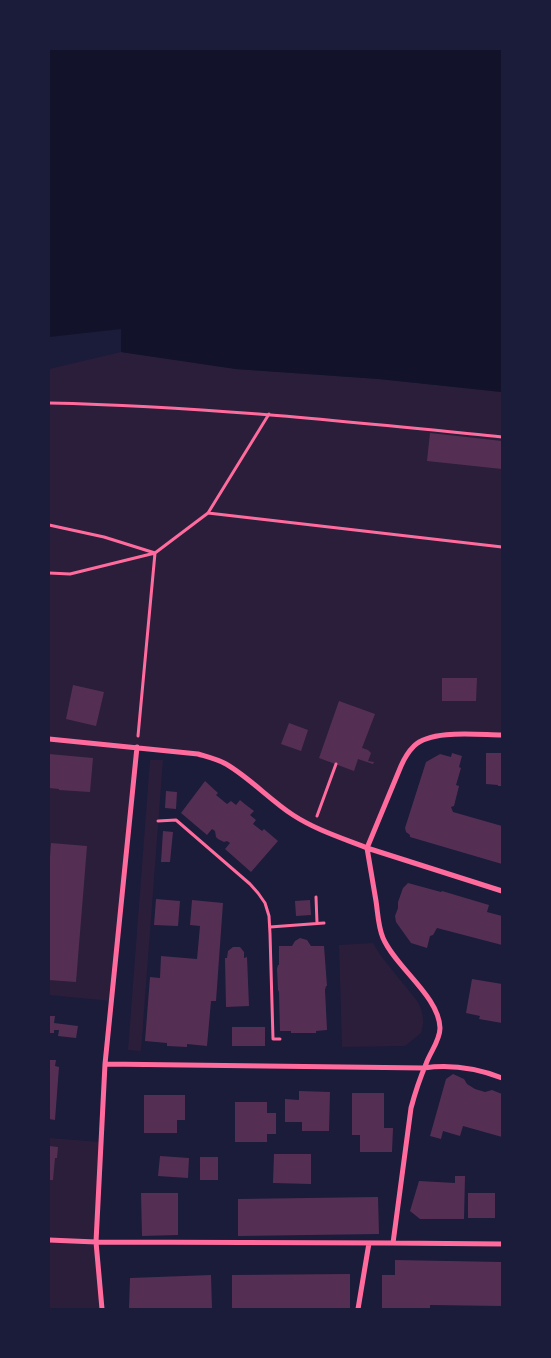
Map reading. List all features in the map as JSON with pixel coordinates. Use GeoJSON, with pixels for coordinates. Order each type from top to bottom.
{"type":"FeatureCollection","features":[{"type":"Feature","properties":{"kind":"street"},"geometry":{"type":"LineString","coordinates":[[392,1243],[412,1108],[417,1086],[440,1030],[437,1013],[383,939],[378,921],[367,848],[401,766],[415,745],[427,738],[440,735],[502,735]]}},
{"type":"Feature","properties":{"kind":"street"},"geometry":{"type":"LineString","coordinates":[[49,739],[198,754],[215,759],[227,764],[295,817],[315,827],[367,848],[502,891]]}},
{"type":"Feature","properties":{"kind":"street"},"geometry":{"type":"LineString","coordinates":[[102,1309],[96,1242],[105,1064],[137,747]]}},
{"type":"Feature","properties":{"kind":"street"},"geometry":{"type":"LineString","coordinates":[[105,1064],[424,1068],[462,1066],[502,1078]]}},
{"type":"Feature","properties":{"kind":"street"},"geometry":{"type":"LineString","coordinates":[[49,1240],[96,1242],[502,1244]]}},
{"type":"Feature","properties":{"kind":"street"},"geometry":{"type":"LineString","coordinates":[[358,1309],[368,1243]]}},
{"type":"Feature","properties":{"kind":"path"},"geometry":{"type":"LineString","coordinates":[[49,403],[121,405],[269,414],[502,437]]}},
{"type":"Feature","properties":{"kind":"path"},"geometry":{"type":"LineString","coordinates":[[49,574],[70,574],[155,553],[208,513],[269,414]]}},
{"type":"Feature","properties":{"kind":"path"},"geometry":{"type":"LineString","coordinates":[[208,513],[502,547]]}},
{"type":"Feature","properties":{"kind":"path"},"geometry":{"type":"LineString","coordinates":[[49,525],[104,537],[155,553]]}},
{"type":"Feature","properties":{"kind":"path"},"geometry":{"type":"LineString","coordinates":[[137,747],[155,553]]}},
{"type":"Feature","properties":{"kind":"path"},"geometry":{"type":"LineString","coordinates":[[317,817],[336,764]]}},
{"type":"Feature","properties":{"kind":"path"},"geometry":{"type":"LineString","coordinates":[[158,820],[176,820],[250,884],[265,903],[270,927],[273,1039],[280,1039]]}},
{"type":"Feature","properties":{"kind":"path"},"geometry":{"type":"LineString","coordinates":[[316,897],[317,924]]}},
{"type":"Feature","properties":{"kind":"path"},"geometry":{"type":"LineString","coordinates":[[316,909],[323,908]]}},
{"type":"Feature","properties":{"kind":"path"},"geometry":{"type":"LineString","coordinates":[[270,927],[324,923]]}},
{"type":"Feature","properties":{"kind":"shaded area"},"geometry":{"type":"Polygon","coordinates":[[[49,49],[502,49],[502,392],[379,379],[236,369],[121,352],[121,329],[49,337],[49,49]]]}},
{"type":"Feature","properties":{"kind":"shaded area"},"geometry":{"type":"Polygon","coordinates":[[[121,352],[236,369],[379,379],[502,392],[502,735],[441,735],[427,738],[408,753],[367,848],[295,817],[243,776],[215,759],[138,747],[111,1001],[49,995],[49,369],[121,352]]]}},
{"type":"Feature","properties":{"kind":"shaded area"},"geometry":{"type":"Polygon","coordinates":[[[150,760],[163,760],[141,1051],[128,1050],[150,760]]]}},
{"type":"Feature","properties":{"kind":"shaded area"},"geometry":{"type":"Polygon","coordinates":[[[373,943],[381,956],[418,1002],[423,1017],[421,1033],[405,1046],[342,1047],[339,945],[373,943]]]}},
{"type":"Feature","properties":{"kind":"shaded area"},"geometry":{"type":"Polygon","coordinates":[[[49,1138],[101,1142],[96,1242],[102,1309],[49,1309],[49,1138]]]}},
{"type":"Feature","properties":{"kind":"building"},"geometry":{"type":"Polygon","coordinates":[[[430,433],[502,441],[502,469],[427,461],[430,433]]]}},
{"type":"Feature","properties":{"kind":"building"},"geometry":{"type":"Polygon","coordinates":[[[442,678],[477,678],[476,701],[442,701],[442,678]]]}},
{"type":"Feature","properties":{"kind":"building"},"geometry":{"type":"Polygon","coordinates":[[[73,685],[104,692],[96,726],[66,719],[73,685]]]}},
{"type":"Feature","properties":{"kind":"building"},"geometry":{"type":"Polygon","coordinates":[[[339,701],[375,714],[362,748],[371,753],[368,761],[374,762],[373,764],[358,759],[354,771],[319,758],[339,701]]]}},
{"type":"Feature","properties":{"kind":"building"},"geometry":{"type":"Polygon","coordinates":[[[289,723],[308,730],[301,751],[281,744],[289,723]]]}},
{"type":"Feature","properties":{"kind":"building"},"geometry":{"type":"Polygon","coordinates":[[[452,753],[462,756],[456,785],[459,786],[454,806],[451,807],[453,812],[502,826],[502,864],[410,837],[406,832],[405,828],[426,762],[440,754],[451,757],[452,753]]]}},
{"type":"Feature","properties":{"kind":"building"},"geometry":{"type":"Polygon","coordinates":[[[486,753],[502,753],[502,786],[486,784],[486,753]]]}},
{"type":"Feature","properties":{"kind":"building"},"geometry":{"type":"Polygon","coordinates":[[[49,754],[93,758],[90,792],[49,788],[49,754]]]}},
{"type":"Feature","properties":{"kind":"building"},"geometry":{"type":"Polygon","coordinates":[[[205,781],[218,793],[216,795],[227,804],[231,801],[236,805],[240,800],[254,811],[250,815],[256,820],[253,824],[262,831],[264,829],[278,841],[251,872],[225,849],[230,843],[218,839],[215,831],[212,829],[207,835],[181,813],[205,781]]]}},
{"type":"Feature","properties":{"kind":"building"},"geometry":{"type":"Polygon","coordinates":[[[166,791],[177,792],[176,809],[165,808],[166,791]]]}},
{"type":"Feature","properties":{"kind":"building"},"geometry":{"type":"Polygon","coordinates":[[[163,831],[173,832],[170,862],[161,862],[163,831]]]}},
{"type":"Feature","properties":{"kind":"building"},"geometry":{"type":"Polygon","coordinates":[[[51,843],[87,846],[76,982],[49,980],[49,872],[51,843]]]}},
{"type":"Feature","properties":{"kind":"building"},"geometry":{"type":"Polygon","coordinates":[[[408,883],[489,905],[487,912],[502,916],[502,945],[437,928],[433,935],[430,936],[427,948],[411,943],[396,922],[395,916],[403,888],[408,883]]]}},
{"type":"Feature","properties":{"kind":"building"},"geometry":{"type":"Polygon","coordinates":[[[156,899],[180,901],[178,926],[154,925],[156,899]]]}},
{"type":"Feature","properties":{"kind":"building"},"geometry":{"type":"Polygon","coordinates":[[[192,900],[223,903],[216,1001],[211,1001],[207,1046],[187,1044],[187,1047],[167,1046],[167,1043],[145,1041],[150,977],[160,978],[161,956],[197,959],[200,926],[190,925],[192,900]]]}},
{"type":"Feature","properties":{"kind":"building"},"geometry":{"type":"Polygon","coordinates":[[[310,900],[311,915],[296,916],[295,901],[310,900]]]}},
{"type":"Feature","properties":{"kind":"building"},"geometry":{"type":"Polygon","coordinates":[[[300,938],[307,940],[311,946],[324,946],[327,986],[325,990],[327,1030],[316,1031],[316,1033],[280,1031],[277,969],[279,965],[279,946],[292,946],[300,938]]]}},
{"type":"Feature","properties":{"kind":"building"},"geometry":{"type":"Polygon","coordinates":[[[233,947],[240,947],[244,952],[244,958],[247,957],[249,1006],[226,1007],[225,958],[227,958],[228,951],[233,947]]]}},
{"type":"Feature","properties":{"kind":"building"},"geometry":{"type":"Polygon","coordinates":[[[472,979],[502,984],[502,1023],[479,1019],[480,1016],[466,1013],[472,979]]]}},
{"type":"Feature","properties":{"kind":"building"},"geometry":{"type":"Polygon","coordinates":[[[49,1016],[55,1016],[54,1023],[78,1026],[76,1038],[58,1036],[59,1030],[49,1033],[49,1016]]]}},
{"type":"Feature","properties":{"kind":"building"},"geometry":{"type":"Polygon","coordinates":[[[232,1027],[265,1027],[265,1046],[232,1046],[232,1027]]]}},
{"type":"Feature","properties":{"kind":"building"},"geometry":{"type":"Polygon","coordinates":[[[49,1060],[56,1060],[55,1066],[59,1067],[55,1120],[49,1119],[49,1060]]]}},
{"type":"Feature","properties":{"kind":"building"},"geometry":{"type":"Polygon","coordinates":[[[453,1074],[464,1079],[467,1084],[475,1089],[485,1092],[492,1090],[502,1094],[502,1137],[463,1126],[460,1136],[443,1131],[441,1139],[430,1136],[446,1079],[453,1074]]]}},
{"type":"Feature","properties":{"kind":"building"},"geometry":{"type":"Polygon","coordinates":[[[299,1091],[330,1092],[329,1131],[302,1131],[302,1122],[285,1122],[285,1099],[299,1100],[299,1091]]]}},
{"type":"Feature","properties":{"kind":"building"},"geometry":{"type":"Polygon","coordinates":[[[352,1093],[384,1093],[384,1128],[393,1128],[392,1152],[360,1152],[360,1135],[352,1135],[352,1093]]]}},
{"type":"Feature","properties":{"kind":"building"},"geometry":{"type":"Polygon","coordinates":[[[144,1095],[185,1095],[185,1120],[177,1120],[177,1133],[144,1133],[144,1095]]]}},
{"type":"Feature","properties":{"kind":"building"},"geometry":{"type":"Polygon","coordinates":[[[235,1102],[267,1102],[267,1113],[276,1113],[276,1134],[267,1134],[267,1142],[235,1142],[235,1102]]]}},
{"type":"Feature","properties":{"kind":"building"},"geometry":{"type":"Polygon","coordinates":[[[49,1146],[58,1147],[53,1180],[49,1180],[49,1146]]]}},
{"type":"Feature","properties":{"kind":"building"},"geometry":{"type":"Polygon","coordinates":[[[274,1154],[311,1154],[311,1184],[273,1183],[274,1154]]]}},
{"type":"Feature","properties":{"kind":"building"},"geometry":{"type":"Polygon","coordinates":[[[160,1156],[189,1158],[188,1178],[158,1176],[160,1156]]]}},
{"type":"Feature","properties":{"kind":"building"},"geometry":{"type":"Polygon","coordinates":[[[200,1157],[218,1157],[218,1180],[200,1180],[200,1157]]]}},
{"type":"Feature","properties":{"kind":"building"},"geometry":{"type":"Polygon","coordinates":[[[455,1176],[465,1176],[464,1219],[420,1219],[410,1211],[419,1181],[455,1183],[455,1176]]]}},
{"type":"Feature","properties":{"kind":"building"},"geometry":{"type":"Polygon","coordinates":[[[141,1193],[178,1193],[178,1235],[142,1236],[141,1193]]]}},
{"type":"Feature","properties":{"kind":"building"},"geometry":{"type":"Polygon","coordinates":[[[468,1193],[495,1193],[495,1218],[468,1218],[468,1193]]]}},
{"type":"Feature","properties":{"kind":"building"},"geometry":{"type":"Polygon","coordinates":[[[378,1197],[379,1234],[238,1236],[238,1199],[378,1197]]]}},
{"type":"Feature","properties":{"kind":"building"},"geometry":{"type":"Polygon","coordinates":[[[395,1260],[502,1262],[502,1306],[430,1305],[430,1309],[382,1309],[382,1275],[395,1275],[395,1260]]]}},
{"type":"Feature","properties":{"kind":"building"},"geometry":{"type":"Polygon","coordinates":[[[350,1274],[350,1308],[232,1309],[232,1275],[350,1274]]]}},
{"type":"Feature","properties":{"kind":"building"},"geometry":{"type":"Polygon","coordinates":[[[211,1275],[212,1309],[129,1309],[130,1278],[211,1275]]]}}]}
